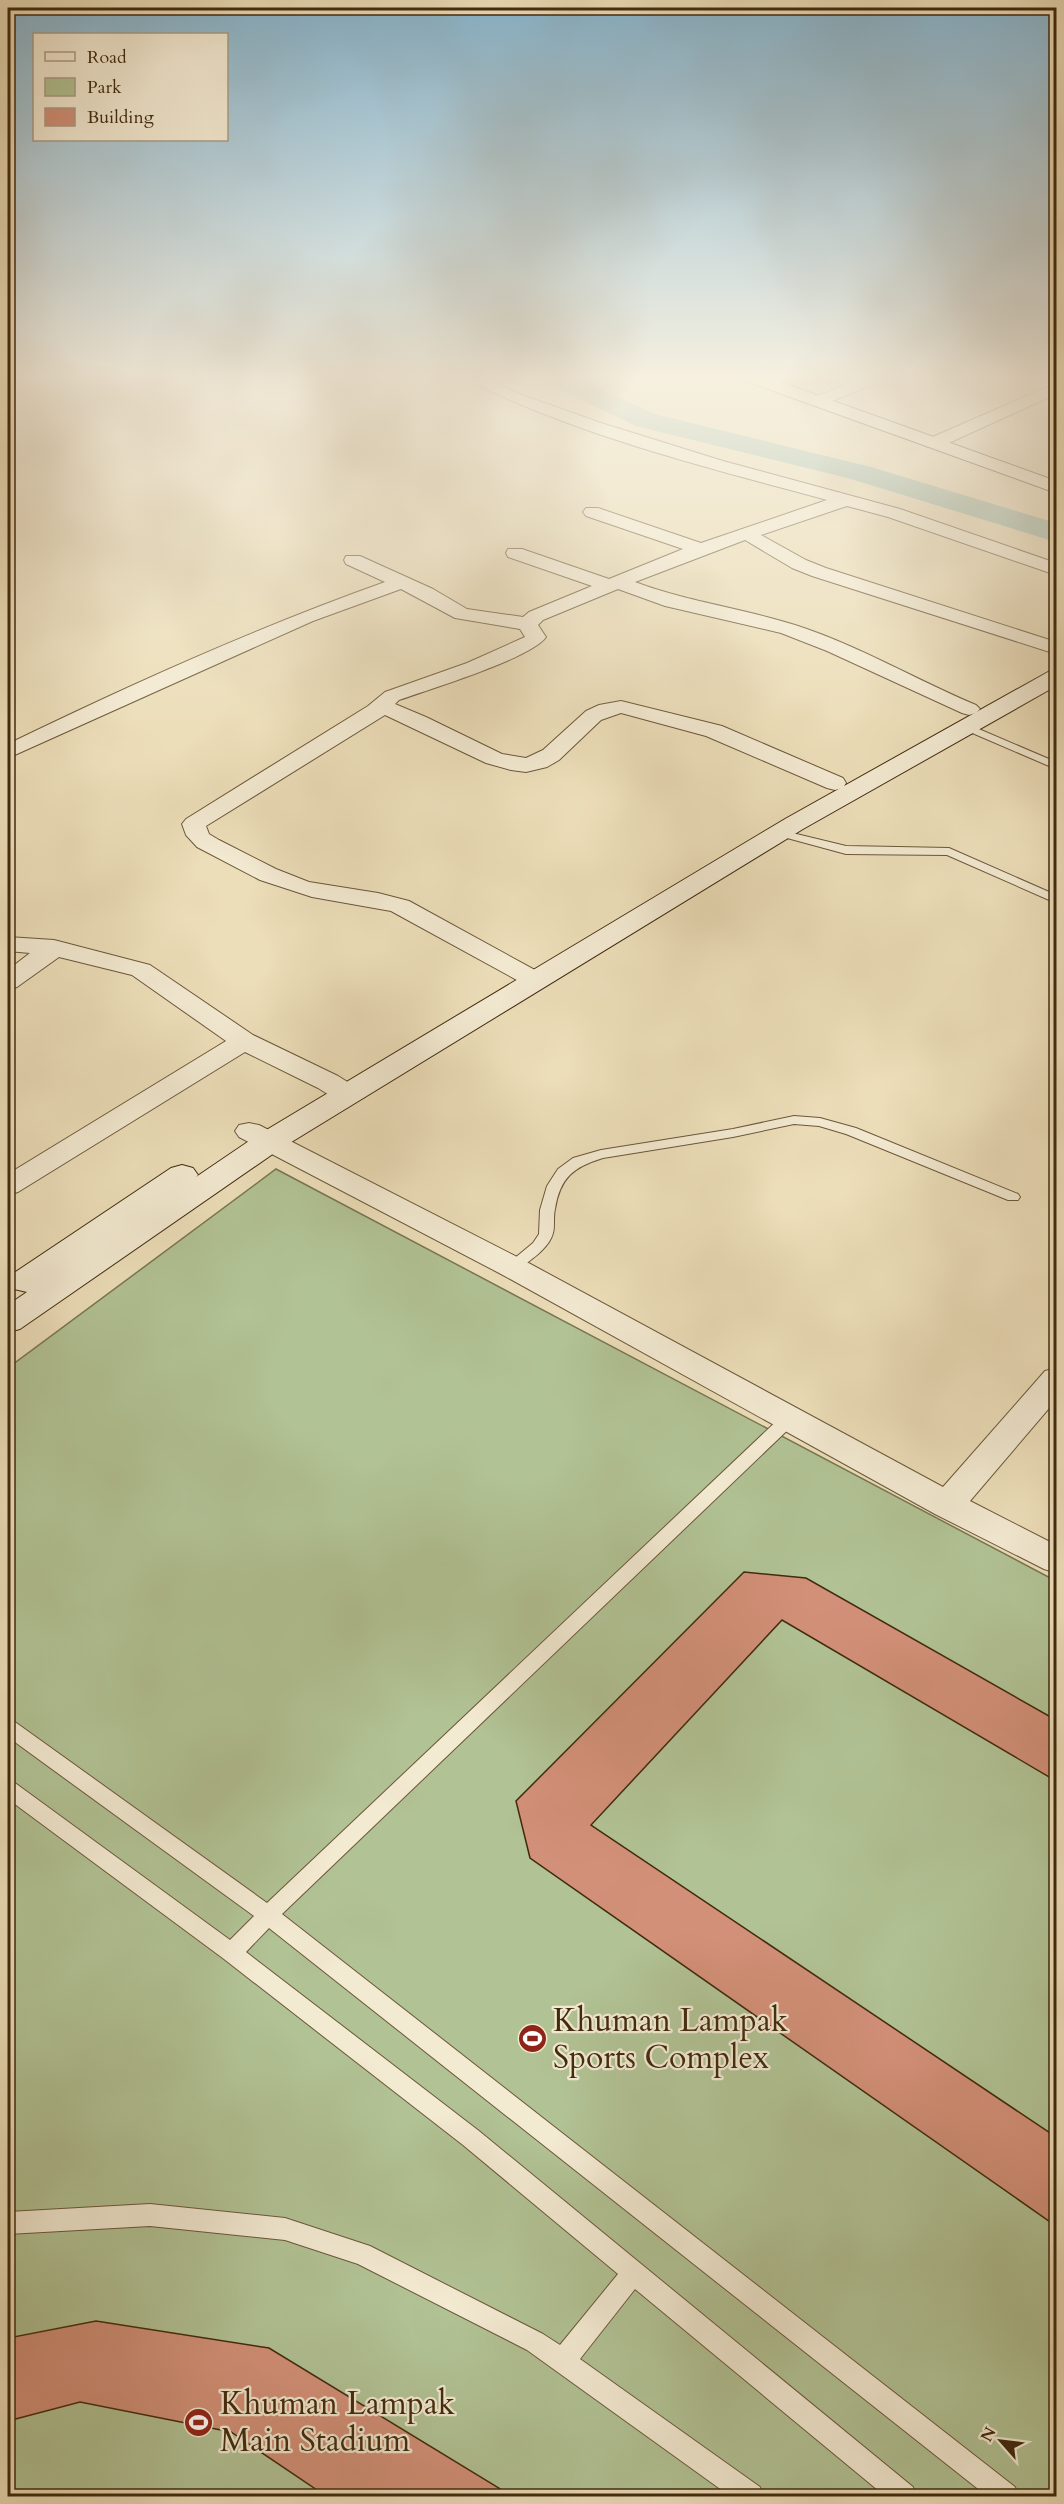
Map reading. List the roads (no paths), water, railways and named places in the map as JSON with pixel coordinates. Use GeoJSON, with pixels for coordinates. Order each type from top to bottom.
{"type":"FeatureCollection","features":[{"type":"Feature","properties":{"kind":"main road"},"geometry":{"type":"LineString","coordinates":[[525,975],[780,832],[968,718],[1056,661]]}},
{"type":"Feature","properties":{"kind":"main road"},"geometry":{"type":"LineString","coordinates":[[8,1294],[121,1215],[259,1137],[835,783],[1056,677]]}},
{"type":"Feature","properties":{"kind":"main road"},"geometry":{"type":"LineString","coordinates":[[8,1321],[259,1137]]}},
{"type":"Feature","properties":{"kind":"street"},"geometry":{"type":"LineString","coordinates":[[820,493],[932,526],[1056,569]]}},
{"type":"Feature","properties":{"kind":"street"},"geometry":{"type":"LineString","coordinates":[[527,624],[536,616],[700,549],[846,500]]}},
{"type":"Feature","properties":{"kind":"street"},"geometry":{"type":"LineString","coordinates":[[592,512],[700,549]]}},
{"type":"Feature","properties":{"kind":"street"},"geometry":{"type":"LineString","coordinates":[[745,533],[799,564],[819,572],[1056,648]]}},
{"type":"Feature","properties":{"kind":"street"},"geometry":{"type":"LineString","coordinates":[[515,553],[663,600],[750,618],[809,637],[840,649],[928,693],[968,718]]}},
{"type":"Feature","properties":{"kind":"street"},"geometry":{"type":"LineString","coordinates":[[353,560],[426,593],[462,614],[527,624],[536,637],[532,641],[474,667],[392,696],[377,709],[201,817],[194,824],[194,832],[203,841],[279,880],[312,890],[381,899],[400,906],[525,975]]}},
{"type":"Feature","properties":{"kind":"street"},"geometry":{"type":"LineString","coordinates":[[8,752],[104,706],[295,621],[402,582]]}},
{"type":"Feature","properties":{"kind":"street"},"geometry":{"type":"LineString","coordinates":[[377,709],[394,710],[499,760],[525,766],[546,758],[598,711],[610,707],[628,708],[714,732],[835,783]]}},
{"type":"Feature","properties":{"kind":"street"},"geometry":{"type":"LineString","coordinates":[[8,944],[54,948],[141,970],[250,1044],[338,1088]]}},
{"type":"Feature","properties":{"kind":"street"},"geometry":{"type":"LineString","coordinates":[[8,982],[54,948]]}},
{"type":"Feature","properties":{"kind":"street"},"geometry":{"type":"LineString","coordinates":[[8,1186],[250,1044]]}},
{"type":"Feature","properties":{"kind":"street"},"geometry":{"type":"LineString","coordinates":[[259,1137],[512,1267],[947,1505],[1056,1560]]}},
{"type":"Feature","properties":{"kind":"street"},"geometry":{"type":"LineString","coordinates":[[947,1505],[1056,1379]]}},
{"type":"Feature","properties":{"kind":"lane"},"geometry":{"type":"LineString","coordinates":[[968,718],[1056,766]]}},
{"type":"Feature","properties":{"kind":"lane"},"geometry":{"type":"LineString","coordinates":[[780,832],[846,850],[949,852],[1056,899]]}},
{"type":"Feature","properties":{"kind":"lane"},"geometry":{"type":"LineString","coordinates":[[512,1267],[538,1246],[546,1234],[547,1210],[554,1186],[563,1172],[578,1161],[601,1154],[733,1133],[794,1120],[820,1122],[851,1131],[1014,1197]]}},
{"type":"Feature","properties":{"kind":"lane"},"geometry":{"type":"LineString","coordinates":[[231,1953],[268,1915],[789,1419]]}},
{"type":"Feature","properties":{"kind":"lane"},"geometry":{"type":"LineString","coordinates":[[8,1727],[268,1915],[1006,2496]]}},
{"type":"Feature","properties":{"kind":"lane"},"geometry":{"type":"LineString","coordinates":[[8,1789],[231,1953],[471,2138],[904,2496]]}},
{"type":"Feature","properties":{"kind":"lane"},"geometry":{"type":"LineString","coordinates":[[8,2223],[150,2215],[285,2229],[362,2254],[535,2342],[751,2496]]}},
{"type":"Feature","properties":{"kind":"lane"},"geometry":{"type":"LineString","coordinates":[[562,2362],[634,2272]]}},
{"type":"Feature","properties":{"kind":"waterway"},"geometry":{"type":"LineString","coordinates":[[926,493],[1056,533]]}},
{"type":"Feature","properties":{"kind":"place","name":"Khuman Lampak Sports Complex"},"geometry":{"type":"Point","coordinates":[532,2039]}},
{"type":"Feature","properties":{"kind":"place","name":"Khuman Lampak Main Stadium"},"geometry":{"type":"Point","coordinates":[199,2422]}}]}
